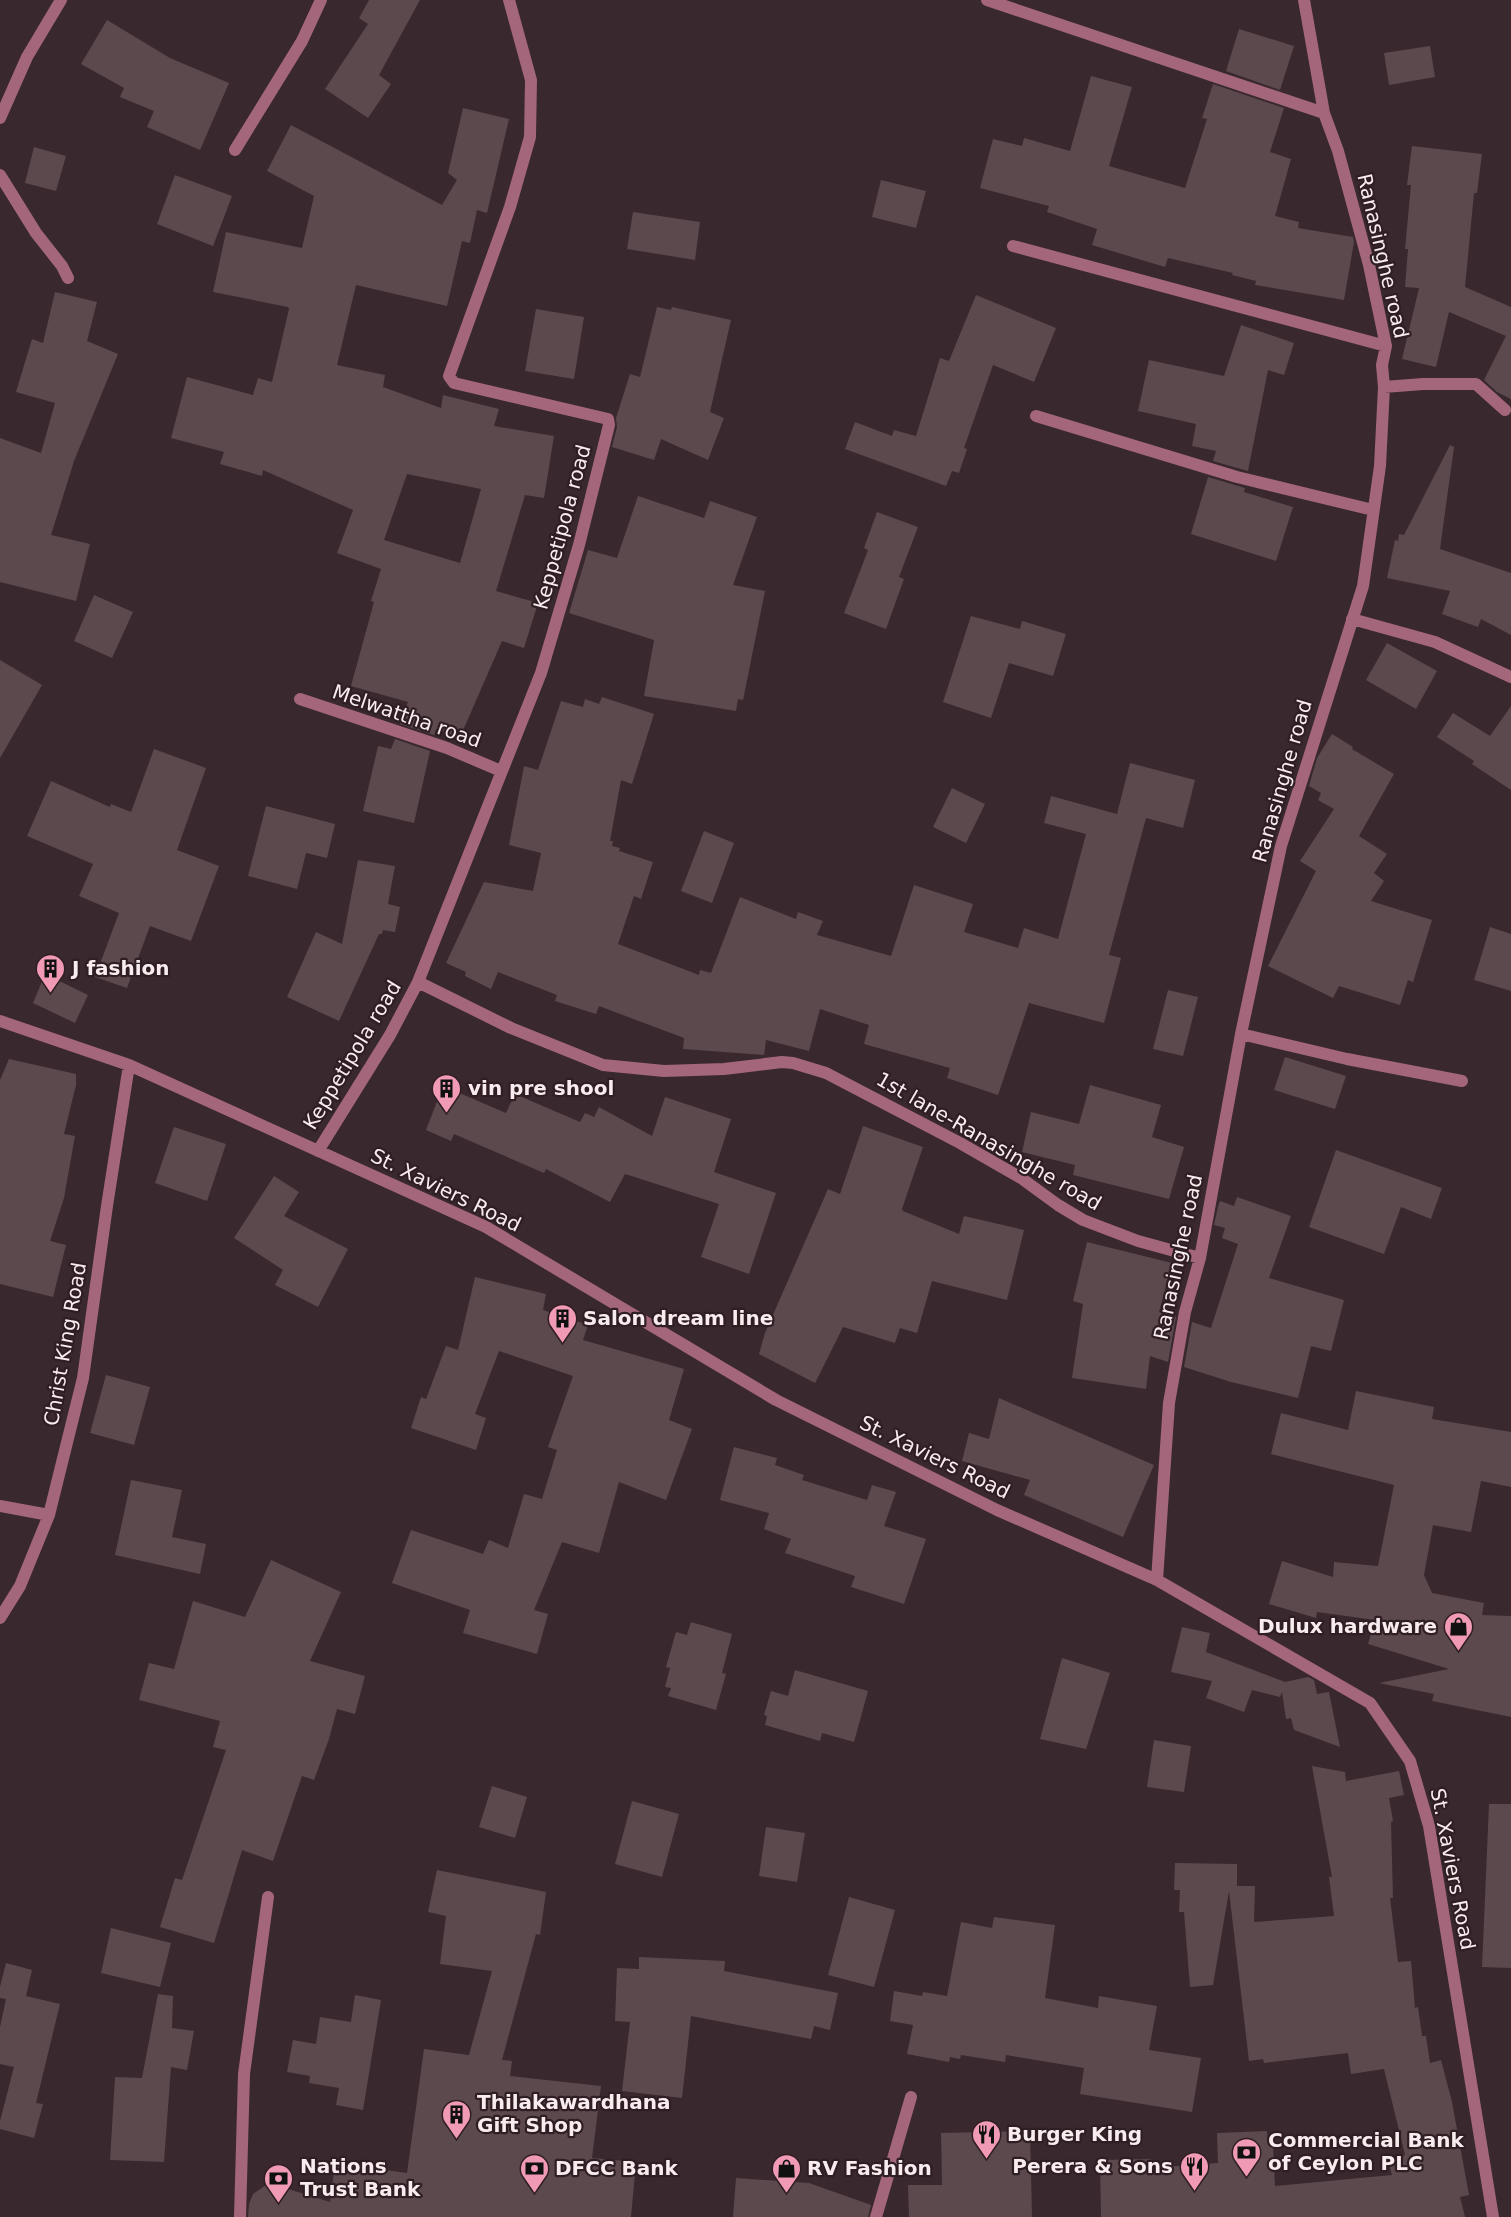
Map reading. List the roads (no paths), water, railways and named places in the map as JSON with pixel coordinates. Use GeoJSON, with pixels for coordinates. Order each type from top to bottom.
{"type":"FeatureCollection","features":[{"type":"Feature","properties":{"kind":"street"},"geometry":{"type":"LineString","coordinates":[[0,118],[27,57],[61,0]]}},
{"type":"Feature","properties":{"kind":"street"},"geometry":{"type":"LineString","coordinates":[[236,150],[302,41],[321,0]]}},
{"type":"Feature","properties":{"kind":"street","name":"Keppetipola road"},"geometry":{"type":"LineString","coordinates":[[318,1151],[390,1035],[418,982],[541,673],[579,545],[609,425],[608,419],[454,383],[449,376],[510,207],[531,137],[531,80],[509,0]]}},
{"type":"Feature","properties":{"kind":"street"},"geometry":{"type":"LineString","coordinates":[[987,0],[1324,112]]}},
{"type":"Feature","properties":{"kind":"street","name":"Ranasinghe road"},"geometry":{"type":"LineString","coordinates":[[1156,1580],[1169,1403],[1185,1312],[1200,1258],[1241,1034],[1281,846],[1363,586],[1380,466],[1384,387],[1382,365],[1386,346],[1369,265],[1338,151],[1324,112],[1304,0]]}},
{"type":"Feature","properties":{"kind":"street"},"geometry":{"type":"LineString","coordinates":[[0,175],[36,233],[62,266],[68,278]]}},
{"type":"Feature","properties":{"kind":"street"},"geometry":{"type":"LineString","coordinates":[[1013,246],[1386,346]]}},
{"type":"Feature","properties":{"kind":"street"},"geometry":{"type":"LineString","coordinates":[[1384,387],[1476,384],[1504,410]]}},
{"type":"Feature","properties":{"kind":"street"},"geometry":{"type":"LineString","coordinates":[[1036,416],[1237,477],[1373,510]]}},
{"type":"Feature","properties":{"kind":"street"},"geometry":{"type":"LineString","coordinates":[[1352,619],[1435,642],[1511,677]]}},
{"type":"Feature","properties":{"kind":"street","name":"Melwattha road"},"geometry":{"type":"LineString","coordinates":[[300,699],[447,747],[501,771]]}},
{"type":"Feature","properties":{"kind":"street","name":"1st lane-Ranasinghe road"},"geometry":{"type":"LineString","coordinates":[[418,982],[521,1032],[603,1065],[664,1071],[724,1069],[782,1062],[826,1073],[991,1160],[1083,1220],[1138,1241],[1200,1258]]}},
{"type":"Feature","properties":{"kind":"street","name":"St. Xaviers Road"},"geometry":{"type":"LineString","coordinates":[[0,1021],[129,1065],[486,1227],[776,1400],[997,1510],[1156,1580],[1370,1703],[1410,1761],[1429,1826],[1492,2217]]}},
{"type":"Feature","properties":{"kind":"street"},"geometry":{"type":"LineString","coordinates":[[1241,1034],[1347,1059],[1462,1082]]}},
{"type":"Feature","properties":{"kind":"street","name":"Christ King Road"},"geometry":{"type":"LineString","coordinates":[[0,1618],[20,1586],[49,1515],[83,1378],[106,1206],[129,1065]]}},
{"type":"Feature","properties":{"kind":"street"},"geometry":{"type":"LineString","coordinates":[[0,1506],[49,1515]]}},
{"type":"Feature","properties":{"kind":"street"},"geometry":{"type":"LineString","coordinates":[[240,2217],[244,2074],[268,1897]]}},
{"type":"Feature","properties":{"kind":"street"},"geometry":{"type":"LineString","coordinates":[[876,2217],[911,2097]]}},
{"type":"Feature","properties":{"kind":"place","name":"J fashion"},"geometry":{"type":"Point","coordinates":[51,994]}},
{"type":"Feature","properties":{"kind":"place","name":"vin pre shool"},"geometry":{"type":"Point","coordinates":[447,1114]}},
{"type":"Feature","properties":{"kind":"place","name":"Salon dream line"},"geometry":{"type":"Point","coordinates":[562,1344]}},
{"type":"Feature","properties":{"kind":"place","name":"Dulux hardware"},"geometry":{"type":"Point","coordinates":[1458,1652]}},
{"type":"Feature","properties":{"kind":"place","name":"Thilakawardhana Gift Shop"},"geometry":{"type":"Point","coordinates":[456,2140]}},
{"type":"Feature","properties":{"kind":"place","name":"Burger King"},"geometry":{"type":"Point","coordinates":[986,2160]}},
{"type":"Feature","properties":{"kind":"place","name":"Commercial Bank of Ceylon PLC"},"geometry":{"type":"Point","coordinates":[1247,2178]}},
{"type":"Feature","properties":{"kind":"place","name":"Perera & Sons"},"geometry":{"type":"Point","coordinates":[1194,2192]}},
{"type":"Feature","properties":{"kind":"place","name":"DFCC Bank"},"geometry":{"type":"Point","coordinates":[534,2194]}},
{"type":"Feature","properties":{"kind":"place","name":"RV Fashion"},"geometry":{"type":"Point","coordinates":[786,2194]}},
{"type":"Feature","properties":{"kind":"place","name":"Nations Trust Bank"},"geometry":{"type":"Point","coordinates":[279,2204]}}]}
